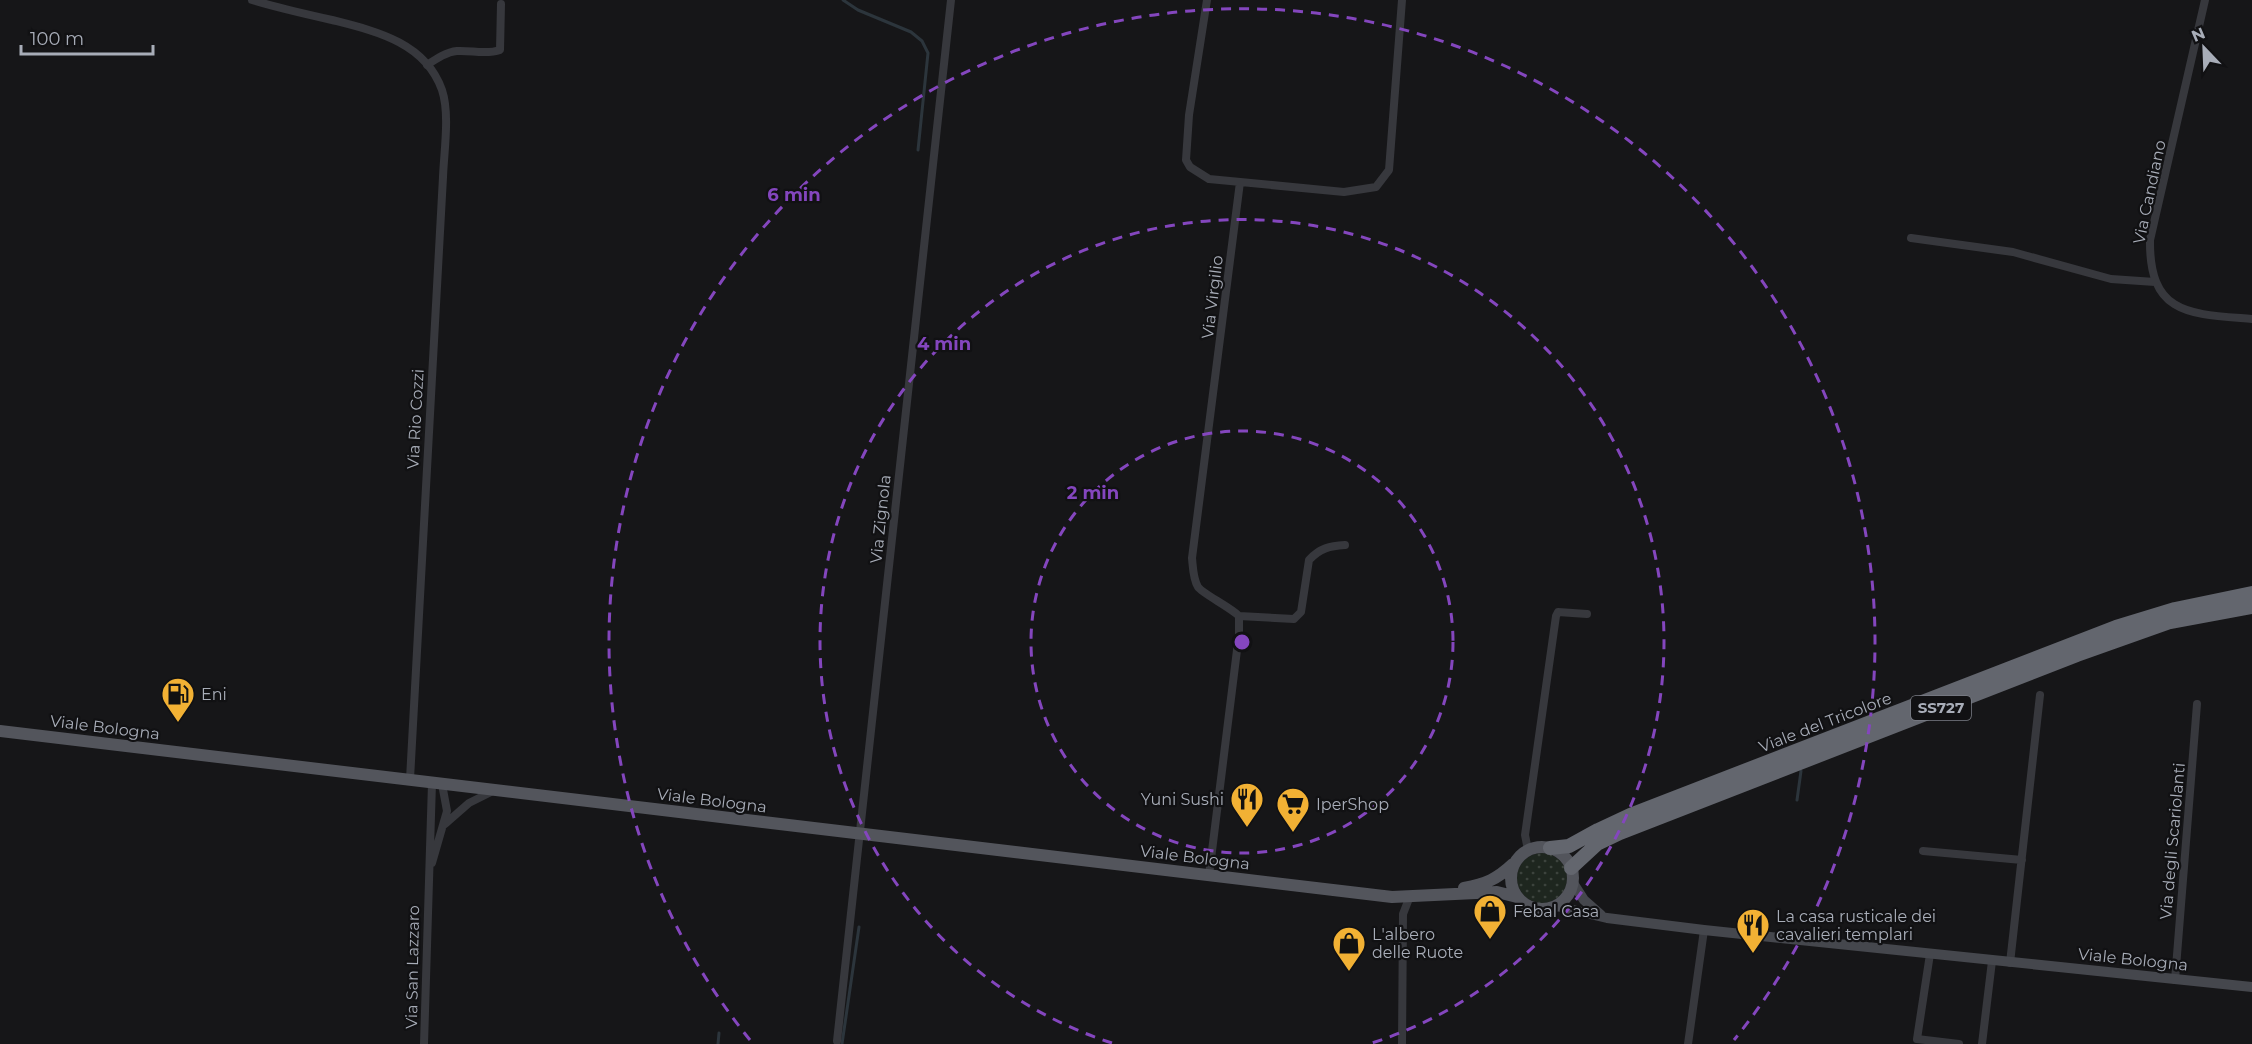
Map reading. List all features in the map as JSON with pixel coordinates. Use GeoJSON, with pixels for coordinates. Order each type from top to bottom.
{"type":"FeatureCollection","features":[{"type":"Feature","properties":{"kind":"highway","name":"Viale del Tricolore"},"geometry":{"type":"LineString","coordinates":[[1550,848],[1569,846],[1630,815],[2116,627],[2175,609],[2252,593]]}},
{"type":"Feature","properties":{"kind":"highway","name":"Viale del Tricolore"},"geometry":{"type":"LineString","coordinates":[[1572,868],[1597,844],[1620,833],[2077,655],[2170,622],[2252,607]]}},
{"type":"Feature","properties":{"kind":"main road","name":"Viale Bologna"},"geometry":{"type":"LineString","coordinates":[[0,731],[1392,897],[1416,896]]}},
{"type":"Feature","properties":{"kind":"main road"},"geometry":{"type":"LineString","coordinates":[[1416,896],[1479,885],[1498,878],[1513,864],[1528,850],[1543,846],[1563,855],[1572,868],[1573,883],[1569,892],[1556,906],[1535,908],[1522,903],[1511,885],[1513,864]]}},
{"type":"Feature","properties":{"kind":"main road"},"geometry":{"type":"LineString","coordinates":[[1573,883],[1593,910],[1607,918]]}},
{"type":"Feature","properties":{"kind":"main road"},"geometry":{"type":"LineString","coordinates":[[1416,896],[1497,892],[1517,897]]}},
{"type":"Feature","properties":{"kind":"main road","name":"Viale Bologna"},"geometry":{"type":"LineString","coordinates":[[1556,906],[1607,918],[1704,930],[2252,987]]}},
{"type":"Feature","properties":{"kind":"street","name":"Via Rio Cozzi"},"geometry":{"type":"LineString","coordinates":[[252,0],[377,32],[415,52],[427,65],[441,90],[445,106],[410,779]]}},
{"type":"Feature","properties":{"kind":"street","name":"Via Zignola"},"geometry":{"type":"LineString","coordinates":[[837,1041],[951,0]]}},
{"type":"Feature","properties":{"kind":"street"},"geometry":{"type":"LineString","coordinates":[[1207,0],[1189,114],[1186,160],[1190,167],[1209,179],[1344,192],[1376,187],[1389,170],[1402,0]]}},
{"type":"Feature","properties":{"kind":"street","name":"Via Candiano"},"geometry":{"type":"LineString","coordinates":[[2155,282],[2150,263],[2150,240],[2205,0]]}},
{"type":"Feature","properties":{"kind":"street"},"geometry":{"type":"LineString","coordinates":[[427,65],[442,55],[455,51],[493,52],[500,50],[501,4]]}},
{"type":"Feature","properties":{"kind":"street","name":"Via Virgilio"},"geometry":{"type":"LineString","coordinates":[[1239,616],[1230,607],[1199,590],[1194,578],[1192,558],[1240,182]]}},
{"type":"Feature","properties":{"kind":"street"},"geometry":{"type":"LineString","coordinates":[[1911,238],[2013,252],[2111,279],[2155,282],[2163,294],[2179,308],[2199,314],[2252,319]]}},
{"type":"Feature","properties":{"kind":"street"},"geometry":{"type":"LineString","coordinates":[[1209,875],[1239,634],[1239,616],[1294,619],[1301,612],[1309,560],[1321,549],[1346,545]]}},
{"type":"Feature","properties":{"kind":"street"},"geometry":{"type":"LineString","coordinates":[[1528,850],[1525,835],[1556,616],[1558,612],[1587,614]]}},
{"type":"Feature","properties":{"kind":"street"},"geometry":{"type":"LineString","coordinates":[[2010,963],[2040,695]]}},
{"type":"Feature","properties":{"kind":"street","name":"Via degli Scariolanti"},"geometry":{"type":"LineString","coordinates":[[2175,980],[2197,704]]}},
{"type":"Feature","properties":{"kind":"street","name":"Via San Lazzaro"},"geometry":{"type":"LineString","coordinates":[[427,891],[434,852],[445,824],[447,811],[437,784]]}},
{"type":"Feature","properties":{"kind":"street","name":"Via San Lazzaro"},"geometry":{"type":"LineString","coordinates":[[424,1044],[427,891],[437,784]]}},
{"type":"Feature","properties":{"kind":"street","name":"Via San Lazzaro"},"geometry":{"type":"LineString","coordinates":[[445,824],[469,803],[494,790]]}},
{"type":"Feature","properties":{"kind":"street"},"geometry":{"type":"LineString","coordinates":[[1923,851],[2022,860]]}},
{"type":"Feature","properties":{"kind":"street"},"geometry":{"type":"LineString","coordinates":[[1402,1044],[1403,914],[1416,896]]}},
{"type":"Feature","properties":{"kind":"street"},"geometry":{"type":"LineString","coordinates":[[1688,1044],[1704,930]]}},
{"type":"Feature","properties":{"kind":"street"},"geometry":{"type":"LineString","coordinates":[[1930,954],[1917,1039],[1959,1044]]}},
{"type":"Feature","properties":{"kind":"street"},"geometry":{"type":"LineString","coordinates":[[1982,1044],[1992,961]]}},
{"type":"Feature","properties":{"kind":"shaded area"},"geometry":{"type":"Polygon","coordinates":[[[1537,853],[1547,853],[1560,860],[1567,873],[1567,883],[1560,896],[1547,903],[1537,903],[1528,899],[1521,892],[1517,883],[1517,873],[1521,864],[1528,857],[1537,853]]]}},
{"type":"Feature","properties":{"kind":"waterway"},"geometry":{"type":"LineString","coordinates":[[843,0],[858,10],[911,32],[922,41],[928,53],[918,150]]}},
{"type":"Feature","properties":{"kind":"waterway"},"geometry":{"type":"LineString","coordinates":[[1797,800],[1801,771]]}},
{"type":"Feature","properties":{"kind":"waterway"},"geometry":{"type":"LineString","coordinates":[[842,1044],[859,927]]}},
{"type":"Feature","properties":{"kind":"waterway"},"geometry":{"type":"LineString","coordinates":[[718,1044],[719,1033]]}},
{"type":"Feature","properties":{"kind":"place","name":"Eni"},"geometry":{"type":"Point","coordinates":[178,723]}},
{"type":"Feature","properties":{"kind":"place","name":"Yuni Sushi"},"geometry":{"type":"Point","coordinates":[1247,828]}},
{"type":"Feature","properties":{"kind":"place","name":"IperShop"},"geometry":{"type":"Point","coordinates":[1293,833]}},
{"type":"Feature","properties":{"kind":"place","name":"Febal Casa"},"geometry":{"type":"Point","coordinates":[1490,940]}},
{"type":"Feature","properties":{"kind":"place","name":"La casa rusticale dei cavalieri templari"},"geometry":{"type":"Point","coordinates":[1753,954]}},
{"type":"Feature","properties":{"kind":"place","name":"L'albero delle Ruote"},"geometry":{"type":"Point","coordinates":[1349,972]}}]}
